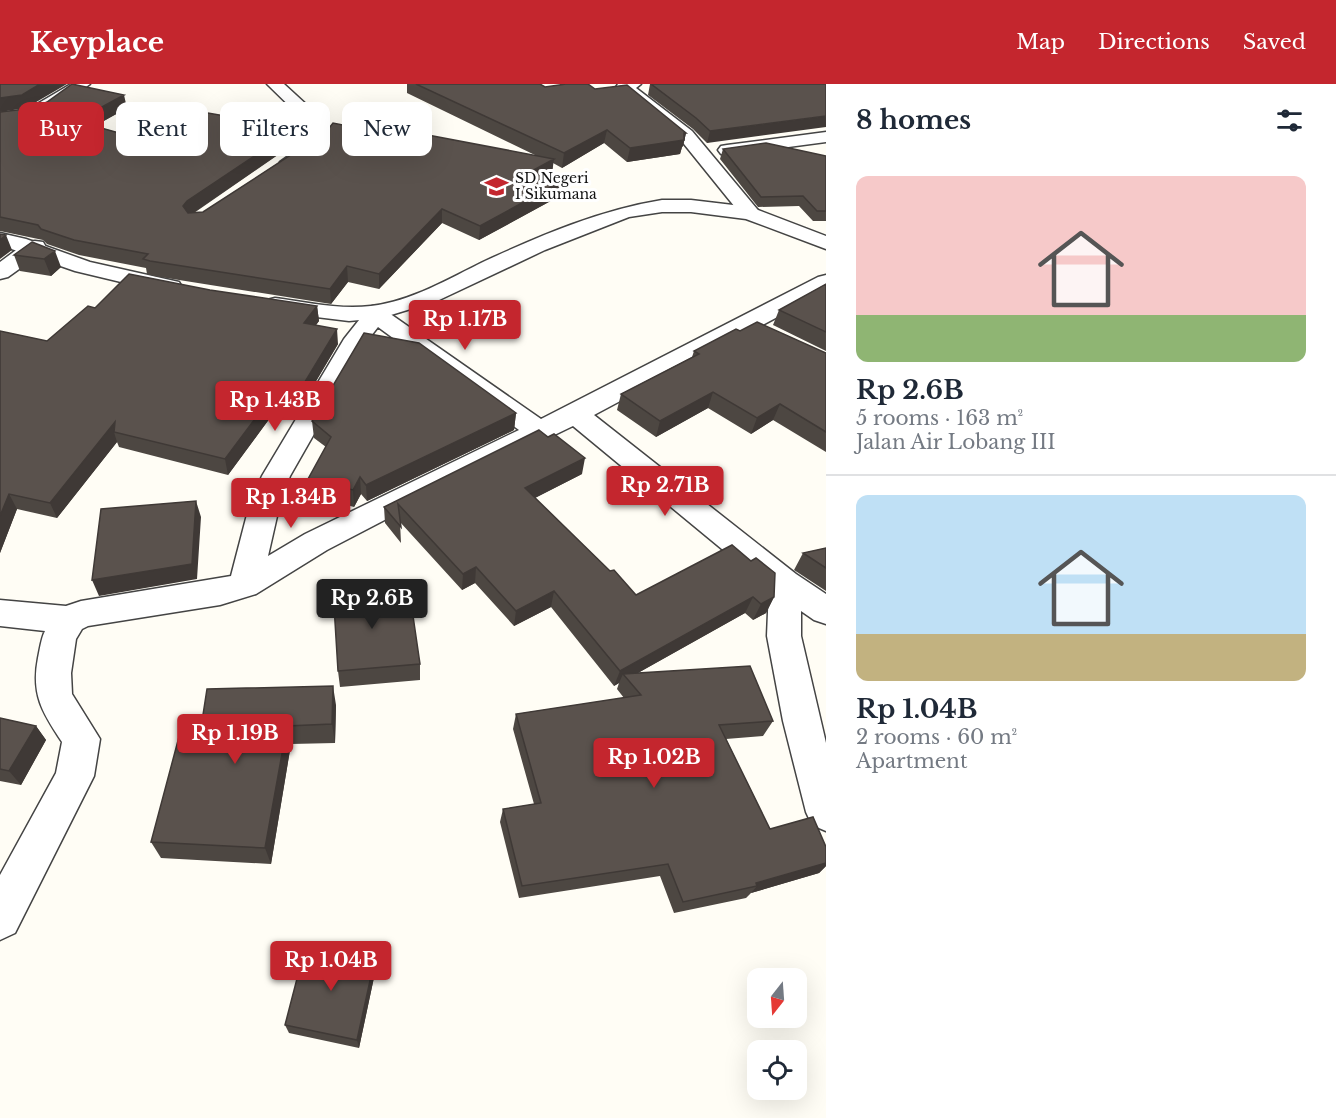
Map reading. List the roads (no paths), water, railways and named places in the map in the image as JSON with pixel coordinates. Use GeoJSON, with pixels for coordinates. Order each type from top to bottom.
{"type":"FeatureCollection","features":[{"type":"Feature","properties":{"kind":"street"},"geometry":{"type":"LineString","coordinates":[[0,118],[31,115],[82,84]]}},
{"type":"Feature","properties":{"kind":"street"},"geometry":{"type":"LineString","coordinates":[[273,173],[310,149],[323,135],[308,115],[283,95],[275,84]]}},
{"type":"Feature","properties":{"kind":"street"},"geometry":{"type":"LineString","coordinates":[[633,84],[624,87],[686,135],[750,213]]}},
{"type":"Feature","properties":{"kind":"street"},"geometry":{"type":"LineString","coordinates":[[703,153],[826,137]]}},
{"type":"Feature","properties":{"kind":"street"},"geometry":{"type":"LineString","coordinates":[[259,303],[326,313],[375,313],[429,296],[537,245],[625,212],[662,206],[691,206],[750,213],[826,243]]}},
{"type":"Feature","properties":{"kind":"street"},"geometry":{"type":"LineString","coordinates":[[0,238],[35,247],[67,262],[103,273],[192,292]]}},
{"type":"Feature","properties":{"kind":"street"},"geometry":{"type":"LineString","coordinates":[[0,272],[35,247]]}},
{"type":"Feature","properties":{"kind":"street"},"geometry":{"type":"LineString","coordinates":[[0,918],[75,776],[81,752],[81,739],[61,710],[54,694],[53,673],[59,637],[70,621],[81,614],[220,592],[245,585],[316,542],[459,469],[575,414],[826,282]]}},
{"type":"Feature","properties":{"kind":"street"},"geometry":{"type":"LineString","coordinates":[[375,313],[539,431]]}},
{"type":"Feature","properties":{"kind":"street"},"geometry":{"type":"LineString","coordinates":[[245,585],[265,503],[276,476],[356,339],[375,313]]}},
{"type":"Feature","properties":{"kind":"street"},"geometry":{"type":"LineString","coordinates":[[745,323],[776,338]]}},
{"type":"Feature","properties":{"kind":"street"},"geometry":{"type":"LineString","coordinates":[[575,414],[785,583],[826,611]]}},
{"type":"Feature","properties":{"kind":"street"},"geometry":{"type":"LineString","coordinates":[[785,583],[784,636],[801,721],[826,812]]}},
{"type":"Feature","properties":{"kind":"street"},"geometry":{"type":"LineString","coordinates":[[0,613],[70,621]]}},
{"type":"Feature","properties":{"kind":"place","name":"SD Negeri I Sikumana"},"geometry":{"type":"Point","coordinates":[497,186]}}]}
